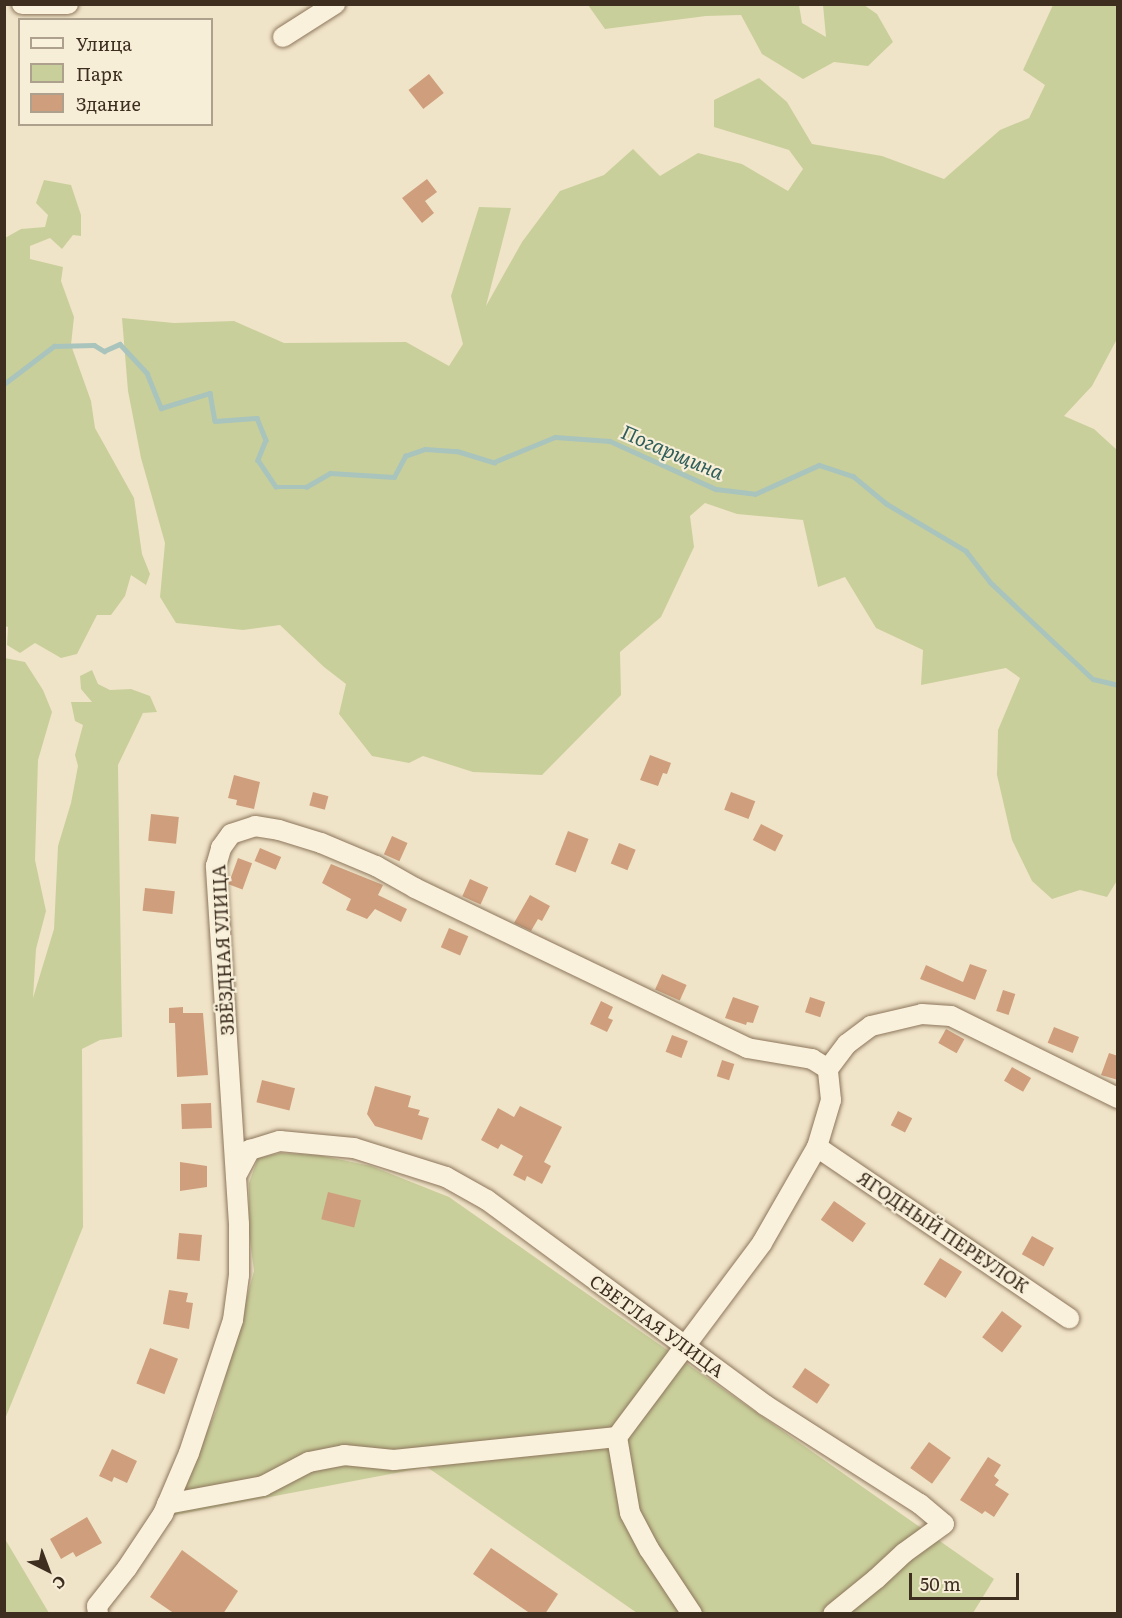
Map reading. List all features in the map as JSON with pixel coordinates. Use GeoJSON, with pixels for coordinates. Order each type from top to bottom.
{"type":"FeatureCollection","features":[{"type":"Feature","properties":{"kind":"street"},"geometry":{"type":"LineString","coordinates":[[22,4],[41,7],[68,4]]}},
{"type":"Feature","properties":{"kind":"street"},"geometry":{"type":"LineString","coordinates":[[283,37],[335,4]]}},
{"type":"Feature","properties":{"kind":"street","name":"ЗВЁЗДНАЯ УЛИЦА"},"geometry":{"type":"LineString","coordinates":[[98,1614],[97,1606],[127,1568],[167,1504],[189,1453],[233,1320],[239,1275],[236,1177],[216,866],[221,848],[231,834],[255,826],[279,830],[321,843],[376,866],[425,893],[747,1048],[812,1059],[828,1069]]}},
{"type":"Feature","properties":{"kind":"street"},"geometry":{"type":"LineString","coordinates":[[692,1614],[649,1549],[630,1513],[617,1437],[762,1243],[817,1147],[831,1100],[828,1069],[847,1044],[871,1026],[922,1014],[951,1016],[1118,1098]]}},
{"type":"Feature","properties":{"kind":"street","name":"СВЕТЛАЯ УЛИЦА"},"geometry":{"type":"LineString","coordinates":[[236,1177],[250,1150],[280,1141],[354,1148],[446,1177],[487,1200],[765,1405],[920,1504],[944,1524],[904,1553],[833,1614]]}},
{"type":"Feature","properties":{"kind":"street","name":"ЯГОДНЫЙ ПЕРЕУЛОК"},"geometry":{"type":"LineString","coordinates":[[817,1147],[1069,1318]]}},
{"type":"Feature","properties":{"kind":"street"},"geometry":{"type":"LineString","coordinates":[[167,1504],[263,1486],[309,1462],[345,1455],[394,1460],[617,1437]]}},
{"type":"Feature","properties":{"kind":"green space"},"geometry":{"type":"Polygon","coordinates":[[[588,5],[799,5],[802,23],[826,37],[823,5],[864,5],[877,14],[893,42],[868,66],[834,62],[803,79],[762,54],[741,15],[706,16],[605,29],[588,5]]]}},
{"type":"Feature","properties":{"kind":"green space"},"geometry":{"type":"Polygon","coordinates":[[[1053,5],[1117,5],[1117,339],[1092,386],[1064,416],[1094,429],[1117,450],[1118,879],[1107,897],[1080,890],[1052,899],[1032,881],[1012,840],[997,775],[998,730],[1020,678],[1006,668],[921,685],[923,650],[876,628],[845,577],[818,587],[803,520],[737,514],[705,503],[690,516],[694,547],[661,617],[620,652],[621,695],[542,775],[473,772],[423,756],[409,763],[372,756],[339,714],[346,684],[324,667],[280,625],[243,630],[176,623],[160,597],[165,543],[141,458],[128,391],[122,318],[174,323],[234,321],[284,343],[406,342],[449,366],[463,344],[451,296],[479,207],[511,208],[486,306],[522,242],[560,191],[604,175],[633,149],[660,176],[698,153],[742,164],[788,191],[803,169],[789,150],[714,127],[714,100],[759,78],[787,102],[812,144],[882,156],[944,179],[1000,130],[1029,118],[1045,85],[1023,70],[1053,5]]]}},
{"type":"Feature","properties":{"kind":"green space"},"geometry":{"type":"Polygon","coordinates":[[[44,180],[71,185],[81,215],[81,236],[73,235],[62,249],[50,238],[30,246],[30,259],[63,267],[61,281],[74,317],[71,345],[91,401],[95,428],[134,498],[142,554],[150,574],[146,585],[131,575],[125,596],[111,615],[97,615],[77,654],[61,658],[35,643],[20,653],[7,645],[8,627],[4,626],[5,238],[21,229],[45,227],[48,215],[36,203],[44,180]]]}},
{"type":"Feature","properties":{"kind":"green space"},"geometry":{"type":"Polygon","coordinates":[[[5,658],[25,662],[43,690],[52,712],[38,760],[35,860],[46,911],[36,949],[33,998],[54,929],[58,846],[71,803],[78,766],[75,755],[83,725],[75,721],[71,702],[92,702],[81,689],[80,676],[92,670],[98,684],[110,690],[131,689],[150,696],[157,712],[143,713],[118,765],[122,1037],[100,1040],[82,1049],[83,1227],[5,1419],[5,658]]]}},
{"type":"Feature","properties":{"kind":"green space"},"geometry":{"type":"Polygon","coordinates":[[[280,1153],[318,1155],[371,1166],[449,1197],[994,1579],[973,1613],[637,1613],[427,1467],[170,1516],[216,1411],[254,1271],[249,1232],[249,1183],[258,1158],[280,1153]]]}},
{"type":"Feature","properties":{"kind":"green space"},"geometry":{"type":"Polygon","coordinates":[[[5,1539],[49,1613],[5,1613],[5,1539]]]}},
{"type":"Feature","properties":{"kind":"building"},"geometry":{"type":"Polygon","coordinates":[[[429,74],[444,93],[423,109],[409,90],[429,74]]]}},
{"type":"Feature","properties":{"kind":"building"},"geometry":{"type":"Polygon","coordinates":[[[427,179],[437,192],[425,201],[434,213],[422,223],[402,198],[427,179]]]}},
{"type":"Feature","properties":{"kind":"building"},"geometry":{"type":"Polygon","coordinates":[[[650,755],[671,763],[667,774],[663,773],[658,786],[640,780],[650,755]]]}},
{"type":"Feature","properties":{"kind":"building"},"geometry":{"type":"Polygon","coordinates":[[[234,775],[260,782],[254,809],[236,805],[237,800],[228,798],[234,775]]]}},
{"type":"Feature","properties":{"kind":"building"},"geometry":{"type":"Polygon","coordinates":[[[313,792],[328,796],[325,810],[309,806],[313,792]]]}},
{"type":"Feature","properties":{"kind":"building"},"geometry":{"type":"Polygon","coordinates":[[[731,792],[755,801],[748,819],[724,810],[731,792]]]}},
{"type":"Feature","properties":{"kind":"building"},"geometry":{"type":"Polygon","coordinates":[[[151,814],[179,817],[176,844],[148,841],[151,814]]]}},
{"type":"Feature","properties":{"kind":"building"},"geometry":{"type":"Polygon","coordinates":[[[761,824],[783,835],[775,851],[753,840],[761,824]]]}},
{"type":"Feature","properties":{"kind":"building"},"geometry":{"type":"Polygon","coordinates":[[[568,831],[589,839],[576,872],[555,865],[568,831]]]}},
{"type":"Feature","properties":{"kind":"building"},"geometry":{"type":"Polygon","coordinates":[[[392,836],[408,843],[399,861],[384,854],[392,836]]]}},
{"type":"Feature","properties":{"kind":"building"},"geometry":{"type":"Polygon","coordinates":[[[619,843],[636,850],[627,870],[611,863],[619,843]]]}},
{"type":"Feature","properties":{"kind":"building"},"geometry":{"type":"Polygon","coordinates":[[[260,848],[281,857],[276,870],[255,861],[260,848]]]}},
{"type":"Feature","properties":{"kind":"building"},"geometry":{"type":"Polygon","coordinates":[[[238,858],[252,863],[243,889],[228,884],[238,858]]]}},
{"type":"Feature","properties":{"kind":"building"},"geometry":{"type":"Polygon","coordinates":[[[331,864],[383,885],[378,895],[407,909],[401,922],[375,909],[367,919],[346,910],[351,899],[322,883],[331,864]]]}},
{"type":"Feature","properties":{"kind":"building"},"geometry":{"type":"Polygon","coordinates":[[[470,879],[488,887],[481,904],[462,896],[470,879]]]}},
{"type":"Feature","properties":{"kind":"building"},"geometry":{"type":"Polygon","coordinates":[[[145,888],[175,891],[172,914],[143,911],[145,888]]]}},
{"type":"Feature","properties":{"kind":"building"},"geometry":{"type":"Polygon","coordinates":[[[530,895],[550,906],[542,921],[538,919],[531,931],[514,923],[530,895]]]}},
{"type":"Feature","properties":{"kind":"building"},"geometry":{"type":"Polygon","coordinates":[[[449,928],[468,936],[460,956],[441,947],[449,928]]]}},
{"type":"Feature","properties":{"kind":"building"},"geometry":{"type":"Polygon","coordinates":[[[970,964],[987,970],[975,1000],[920,979],[926,965],[963,982],[970,964]]]}},
{"type":"Feature","properties":{"kind":"building"},"geometry":{"type":"Polygon","coordinates":[[[662,974],[687,985],[680,1001],[655,990],[662,974]]]}},
{"type":"Feature","properties":{"kind":"building"},"geometry":{"type":"Polygon","coordinates":[[[1003,990],[1015,994],[1009,1015],[996,1011],[1003,990]]]}},
{"type":"Feature","properties":{"kind":"building"},"geometry":{"type":"Polygon","coordinates":[[[733,997],[759,1006],[753,1023],[747,1022],[746,1025],[725,1018],[733,997]]]}},
{"type":"Feature","properties":{"kind":"building"},"geometry":{"type":"Polygon","coordinates":[[[810,997],[825,1002],[820,1017],[805,1012],[810,997]]]}},
{"type":"Feature","properties":{"kind":"building"},"geometry":{"type":"Polygon","coordinates":[[[601,1001],[613,1007],[608,1018],[613,1020],[607,1032],[590,1024],[601,1001]]]}},
{"type":"Feature","properties":{"kind":"building"},"geometry":{"type":"Polygon","coordinates":[[[183,1007],[183,1013],[203,1013],[208,1075],[177,1077],[175,1023],[169,1023],[169,1008],[183,1007]]]}},
{"type":"Feature","properties":{"kind":"building"},"geometry":{"type":"Polygon","coordinates":[[[1054,1027],[1079,1037],[1073,1053],[1048,1043],[1054,1027]]]}},
{"type":"Feature","properties":{"kind":"building"},"geometry":{"type":"Polygon","coordinates":[[[946,1029],[964,1039],[957,1053],[938,1043],[946,1029]]]}},
{"type":"Feature","properties":{"kind":"building"},"geometry":{"type":"Polygon","coordinates":[[[672,1035],[688,1041],[681,1058],[666,1052],[672,1035]]]}},
{"type":"Feature","properties":{"kind":"building"},"geometry":{"type":"Polygon","coordinates":[[[1109,1053],[1118,1056],[1118,1080],[1101,1075],[1109,1053]]]}},
{"type":"Feature","properties":{"kind":"building"},"geometry":{"type":"Polygon","coordinates":[[[722,1060],[734,1064],[729,1080],[717,1076],[722,1060]]]}},
{"type":"Feature","properties":{"kind":"building"},"geometry":{"type":"Polygon","coordinates":[[[1012,1067],[1031,1078],[1023,1092],[1004,1081],[1012,1067]]]}},
{"type":"Feature","properties":{"kind":"building"},"geometry":{"type":"Polygon","coordinates":[[[262,1080],[295,1088],[289,1111],[256,1102],[262,1080]]]}},
{"type":"Feature","properties":{"kind":"building"},"geometry":{"type":"Polygon","coordinates":[[[375,1086],[411,1096],[408,1107],[420,1110],[418,1115],[429,1118],[422,1140],[375,1126],[367,1114],[375,1086]]]}},
{"type":"Feature","properties":{"kind":"building"},"geometry":{"type":"Polygon","coordinates":[[[211,1103],[212,1128],[182,1129],[181,1104],[211,1103]]]}},
{"type":"Feature","properties":{"kind":"building"},"geometry":{"type":"Polygon","coordinates":[[[520,1106],[562,1127],[544,1162],[551,1166],[542,1184],[527,1176],[525,1181],[513,1175],[523,1156],[501,1144],[498,1149],[481,1140],[498,1108],[514,1117],[520,1106]]]}},
{"type":"Feature","properties":{"kind":"building"},"geometry":{"type":"Polygon","coordinates":[[[898,1111],[912,1118],[905,1133],[891,1125],[898,1111]]]}},
{"type":"Feature","properties":{"kind":"building"},"geometry":{"type":"Polygon","coordinates":[[[180,1162],[207,1166],[207,1187],[180,1191],[180,1162]]]}},
{"type":"Feature","properties":{"kind":"building"},"geometry":{"type":"Polygon","coordinates":[[[328,1192],[361,1200],[354,1227],[321,1219],[328,1192]]]}},
{"type":"Feature","properties":{"kind":"building"},"geometry":{"type":"Polygon","coordinates":[[[834,1201],[866,1223],[853,1242],[821,1220],[834,1201]]]}},
{"type":"Feature","properties":{"kind":"building"},"geometry":{"type":"Polygon","coordinates":[[[179,1233],[202,1235],[200,1261],[177,1259],[179,1233]]]}},
{"type":"Feature","properties":{"kind":"building"},"geometry":{"type":"Polygon","coordinates":[[[1032,1236],[1054,1248],[1044,1266],[1022,1254],[1032,1236]]]}},
{"type":"Feature","properties":{"kind":"building"},"geometry":{"type":"Polygon","coordinates":[[[940,1258],[962,1272],[946,1298],[924,1284],[940,1258]]]}},
{"type":"Feature","properties":{"kind":"building"},"geometry":{"type":"Polygon","coordinates":[[[169,1290],[188,1293],[186,1302],[193,1303],[189,1329],[163,1324],[169,1290]]]}},
{"type":"Feature","properties":{"kind":"building"},"geometry":{"type":"Polygon","coordinates":[[[1002,1311],[1022,1326],[1002,1352],[982,1337],[1002,1311]]]}},
{"type":"Feature","properties":{"kind":"building"},"geometry":{"type":"Polygon","coordinates":[[[150,1348],[178,1359],[164,1394],[136,1383],[150,1348]]]}},
{"type":"Feature","properties":{"kind":"building"},"geometry":{"type":"Polygon","coordinates":[[[805,1368],[830,1385],[817,1404],[792,1387],[805,1368]]]}},
{"type":"Feature","properties":{"kind":"building"},"geometry":{"type":"Polygon","coordinates":[[[929,1442],[951,1458],[932,1484],[910,1468],[929,1442]]]}},
{"type":"Feature","properties":{"kind":"building"},"geometry":{"type":"Polygon","coordinates":[[[112,1449],[137,1461],[127,1483],[114,1477],[112,1482],[99,1476],[112,1449]]]}},
{"type":"Feature","properties":{"kind":"building"},"geometry":{"type":"Polygon","coordinates":[[[988,1457],[1001,1465],[994,1476],[999,1480],[995,1485],[1009,1494],[994,1517],[985,1511],[982,1514],[960,1500],[988,1457]]]}},
{"type":"Feature","properties":{"kind":"building"},"geometry":{"type":"Polygon","coordinates":[[[87,1517],[102,1543],[76,1557],[73,1552],[61,1559],[50,1539],[87,1517]]]}},
{"type":"Feature","properties":{"kind":"building"},"geometry":{"type":"Polygon","coordinates":[[[491,1548],[558,1594],[545,1614],[531,1614],[473,1574],[491,1548]]]}},
{"type":"Feature","properties":{"kind":"building"},"geometry":{"type":"Polygon","coordinates":[[[182,1550],[238,1591],[223,1614],[175,1614],[150,1597],[182,1550]]]}},
{"type":"Feature","properties":{"kind":"waterway","name":"Погарщина"},"geometry":{"type":"LineString","coordinates":[[4,384],[54,346],[94,345],[104,351],[120,344],[147,373],[161,408],[210,393],[215,421],[257,418],[266,440],[258,460],[276,487],[306,487],[330,473],[394,477],[405,456],[425,449],[457,451],[494,462],[555,437],[610,441],[716,489],[755,494],[819,465],[853,476],[887,504],[966,551],[990,582],[1093,679],[1118,685]]}}]}
